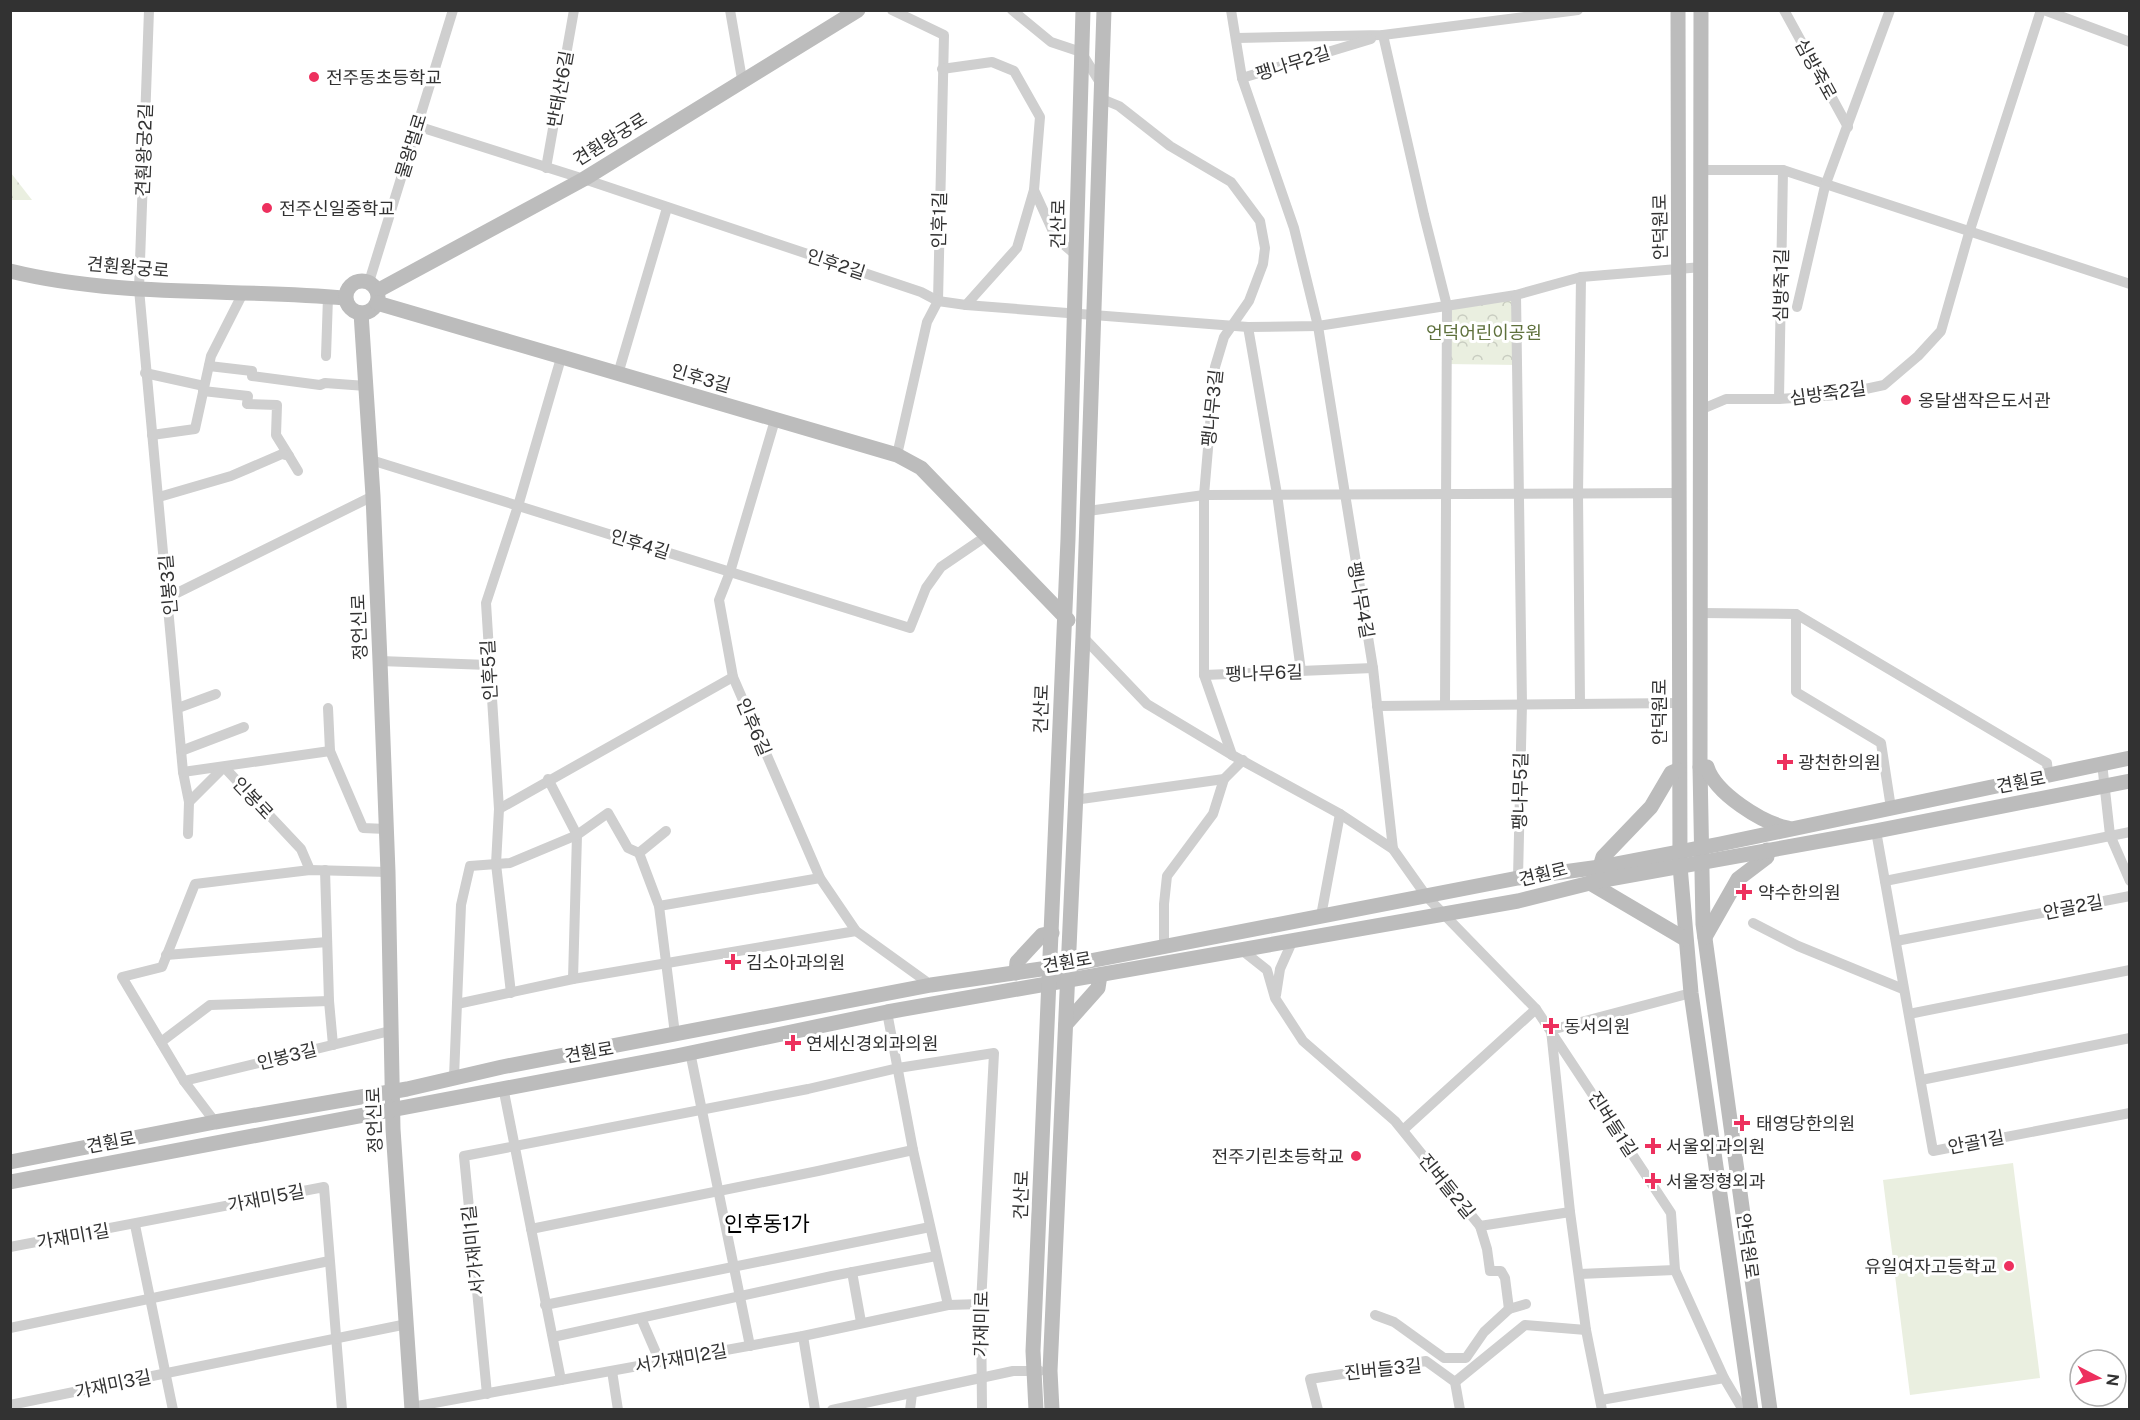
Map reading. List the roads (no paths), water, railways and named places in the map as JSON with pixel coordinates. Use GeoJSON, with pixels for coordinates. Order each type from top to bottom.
{"type":"FeatureCollection","features":[{"type":"Feature","properties":{"kind":"street","name":"견훤왕궁2길"},"geometry":{"type":"LineString","coordinates":[[139,289],[149,10]]}},
{"type":"Feature","properties":{"kind":"street","name":"물왕멀로"},"geometry":{"type":"LineString","coordinates":[[374,292],[417,126],[453,10]]}},
{"type":"Feature","properties":{"kind":"street","name":"반태산6길"},"geometry":{"type":"LineString","coordinates":[[546,168],[574,10]]}},
{"type":"Feature","properties":{"kind":"street"},"geometry":{"type":"LineString","coordinates":[[730,10],[742,79]]}},
{"type":"Feature","properties":{"kind":"street","name":"견훤왕궁로"},"geometry":{"type":"LineString","coordinates":[[374,292],[584,179],[742,79],[858,10]]}},
{"type":"Feature","properties":{"kind":"street","name":"인후1길"},"geometry":{"type":"LineString","coordinates":[[892,10],[944,35],[938,301],[927,322],[897,455]]}},
{"type":"Feature","properties":{"kind":"street"},"geometry":{"type":"LineString","coordinates":[[1012,10],[1051,42],[1081,52],[1101,92],[1170,146],[1231,182],[1260,221],[1265,248],[1263,264],[1249,301],[1232,325]]}},
{"type":"Feature","properties":{"kind":"street","name":"건산로"},"geometry":{"type":"LineString","coordinates":[[1036,1410],[1034,1371],[1076,312],[1083,10]]}},
{"type":"Feature","properties":{"kind":"street","name":"건산로"},"geometry":{"type":"LineString","coordinates":[[1052,1410],[1050,1371],[1088,511],[1104,10]]}},
{"type":"Feature","properties":{"kind":"street"},"geometry":{"type":"LineString","coordinates":[[1231,10],[1242,78]]}},
{"type":"Feature","properties":{"kind":"street","name":"팽나무2길"},"geometry":{"type":"LineString","coordinates":[[1237,38],[1383,35],[1578,10]]}},
{"type":"Feature","properties":{"kind":"street","name":"안덕원로"},"geometry":{"type":"LineString","coordinates":[[1678,10],[1680,859],[1691,993],[1751,1410]]}},
{"type":"Feature","properties":{"kind":"street","name":"안덕원로"},"geometry":{"type":"LineString","coordinates":[[1701,10],[1700,767],[1705,937],[1770,1410]]}},
{"type":"Feature","properties":{"kind":"street","name":"심방죽로"},"geometry":{"type":"LineString","coordinates":[[1784,10],[1848,128]]}},
{"type":"Feature","properties":{"kind":"street","name":"심방죽1길"},"geometry":{"type":"LineString","coordinates":[[1797,307],[1826,186],[1890,10]]}},
{"type":"Feature","properties":{"kind":"street"},"geometry":{"type":"LineString","coordinates":[[2042,10],[2130,42]]}},
{"type":"Feature","properties":{"kind":"street","name":"심방죽2길"},"geometry":{"type":"LineString","coordinates":[[1700,410],[1726,399],[1779,399],[1837,395],[1884,385],[1918,356],[1941,332],[1969,233],[2042,10]]}},
{"type":"Feature","properties":{"kind":"street"},"geometry":{"type":"LineString","coordinates":[[1383,35],[1447,306],[1445,705]]}},
{"type":"Feature","properties":{"kind":"street","name":"팽나무2길"},"geometry":{"type":"LineString","coordinates":[[1318,326],[1294,228],[1242,78],[1383,35]]}},
{"type":"Feature","properties":{"kind":"street"},"geometry":{"type":"LineString","coordinates":[[942,69],[992,62],[1014,71],[1040,117],[1034,190],[1017,248],[966,305]]}},
{"type":"Feature","properties":{"kind":"street","name":"인후2길"},"geometry":{"type":"LineString","coordinates":[[417,126],[584,179],[921,292],[938,301],[1095,314]]}},
{"type":"Feature","properties":{"kind":"street"},"geometry":{"type":"LineString","coordinates":[[1701,170],[1783,170],[1917,216],[2130,284]]}},
{"type":"Feature","properties":{"kind":"street","name":"심방죽1길"},"geometry":{"type":"LineString","coordinates":[[1779,399],[1783,170]]}},
{"type":"Feature","properties":{"kind":"street"},"geometry":{"type":"LineString","coordinates":[[1034,190],[1056,238],[1077,256]]}},
{"type":"Feature","properties":{"kind":"street"},"geometry":{"type":"LineString","coordinates":[[618,374],[667,208]]}},
{"type":"Feature","properties":{"kind":"street"},"geometry":{"type":"LineString","coordinates":[[1095,314],[1248,327],[1318,326],[1516,295],[1581,277],[1680,267],[1702,267]]}},
{"type":"Feature","properties":{"kind":"street","name":"견훤왕궁로"},"geometry":{"type":"LineString","coordinates":[[10,271],[139,289],[345,298]]}},
{"type":"Feature","properties":{"kind":"street"},"geometry":{"type":"LineString","coordinates":[[1580,702],[1581,606],[1578,494],[1581,277]]}},
{"type":"Feature","properties":{"kind":"street"},"geometry":{"type":"LineString","coordinates":[[353,283],[374,292],[370,311],[361,313],[351,310],[345,298],[346,292],[353,283]]}},
{"type":"Feature","properties":{"kind":"street","name":"인봉3길"},"geometry":{"type":"LineString","coordinates":[[139,289],[145,373],[169,597],[183,772],[189,802],[188,834]]}},
{"type":"Feature","properties":{"kind":"street","name":"인후3길"},"geometry":{"type":"LineString","coordinates":[[374,292],[561,358],[897,455],[921,468],[988,535],[1083,637]]}},
{"type":"Feature","properties":{"kind":"street"},"geometry":{"type":"LineString","coordinates":[[152,435],[195,429],[211,356],[243,293]]}},
{"type":"Feature","properties":{"kind":"street"},"geometry":{"type":"LineString","coordinates":[[1516,295],[1519,494]]}},
{"type":"Feature","properties":{"kind":"street"},"geometry":{"type":"LineString","coordinates":[[326,356],[328,297]]}},
{"type":"Feature","properties":{"kind":"street","name":"정언신로"},"geometry":{"type":"LineString","coordinates":[[361,313],[373,496],[380,661],[388,872],[392,1109],[412,1408]]}},
{"type":"Feature","properties":{"kind":"street","name":"팽나무3길"},"geometry":{"type":"LineString","coordinates":[[1204,495],[1215,367],[1224,337],[1232,325]]}},
{"type":"Feature","properties":{"kind":"street","name":"팽나무4길"},"geometry":{"type":"LineString","coordinates":[[1318,326],[1377,706]]}},
{"type":"Feature","properties":{"kind":"street"},"geometry":{"type":"LineString","coordinates":[[1248,327],[1277,495],[1301,671]]}},
{"type":"Feature","properties":{"kind":"street","name":"인후5길"},"geometry":{"type":"LineString","coordinates":[[511,993],[496,864],[499,809],[488,665],[486,603],[518,506],[561,358]]}},
{"type":"Feature","properties":{"kind":"street"},"geometry":{"type":"LineString","coordinates":[[209,366],[252,372],[252,376],[320,386],[325,383],[366,386]]}},
{"type":"Feature","properties":{"kind":"street"},"geometry":{"type":"LineString","coordinates":[[145,373],[248,396],[247,404],[277,405],[276,435],[298,471]]}},
{"type":"Feature","properties":{"kind":"street","name":"인후6길"},"geometry":{"type":"LineString","coordinates":[[775,420],[730,572],[719,600],[733,677],[820,878],[856,931],[931,985]]}},
{"type":"Feature","properties":{"kind":"street"},"geometry":{"type":"LineString","coordinates":[[159,497],[231,476],[282,454],[289,456]]}},
{"type":"Feature","properties":{"kind":"street","name":"인후4길"},"geometry":{"type":"LineString","coordinates":[[371,460],[910,628],[926,588],[941,567],[988,535]]}},
{"type":"Feature","properties":{"kind":"street"},"geometry":{"type":"LineString","coordinates":[[1088,511],[1204,495],[1679,493]]}},
{"type":"Feature","properties":{"kind":"street","name":"팽나무5길"},"geometry":{"type":"LineString","coordinates":[[1518,878],[1522,704],[1519,494]]}},
{"type":"Feature","properties":{"kind":"street"},"geometry":{"type":"LineString","coordinates":[[1204,495],[1204,675]]}},
{"type":"Feature","properties":{"kind":"street"},"geometry":{"type":"LineString","coordinates":[[169,597],[373,496]]}},
{"type":"Feature","properties":{"kind":"street"},"geometry":{"type":"LineString","coordinates":[[1700,613],[1796,614],[1796,692],[1881,743],[1891,808]]}},
{"type":"Feature","properties":{"kind":"street","name":"견훤로"},"geometry":{"type":"LineString","coordinates":[[1796,614],[2047,763],[2048,774]]}},
{"type":"Feature","properties":{"kind":"street"},"geometry":{"type":"LineString","coordinates":[[1083,637],[1147,704],[1232,755],[1340,814],[1393,849],[1427,897]]}},
{"type":"Feature","properties":{"kind":"street"},"geometry":{"type":"LineString","coordinates":[[380,661],[488,665]]}},
{"type":"Feature","properties":{"kind":"street","name":"팽나무6길"},"geometry":{"type":"LineString","coordinates":[[1232,755],[1204,675],[1372,668]]}},
{"type":"Feature","properties":{"kind":"street"},"geometry":{"type":"LineString","coordinates":[[499,809],[548,779],[733,677]]}},
{"type":"Feature","properties":{"kind":"street"},"geometry":{"type":"LineString","coordinates":[[178,708],[216,694]]}},
{"type":"Feature","properties":{"kind":"street"},"geometry":{"type":"LineString","coordinates":[[1393,849],[1377,706],[1580,702],[1679,703]]}},
{"type":"Feature","properties":{"kind":"street"},"geometry":{"type":"LineString","coordinates":[[328,708],[330,751],[363,828],[386,829]]}},
{"type":"Feature","properties":{"kind":"street"},"geometry":{"type":"LineString","coordinates":[[181,751],[244,727]]}},
{"type":"Feature","properties":{"kind":"street"},"geometry":{"type":"LineString","coordinates":[[183,772],[330,751]]}},
{"type":"Feature","properties":{"kind":"street","name":"견훤로"},"geometry":{"type":"LineString","coordinates":[[1702,855],[1791,829],[2130,758]]}},
{"type":"Feature","properties":{"kind":"street"},"geometry":{"type":"LineString","coordinates":[[1164,946],[1167,876],[1213,814],[1224,779],[1243,760]]}},
{"type":"Feature","properties":{"kind":"street"},"geometry":{"type":"LineString","coordinates":[[2102,763],[2110,835],[2130,881]]}},
{"type":"Feature","properties":{"kind":"street","name":"인봉로"},"geometry":{"type":"LineString","coordinates":[[189,802],[224,767],[301,849],[310,870]]}},
{"type":"Feature","properties":{"kind":"street"},"geometry":{"type":"LineString","coordinates":[[1700,767],[1707,767],[1710,779],[1764,821],[1791,829]]}},
{"type":"Feature","properties":{"kind":"street"},"geometry":{"type":"LineString","coordinates":[[1600,867],[1603,857],[1651,807],[1671,773],[1678,770]]}},
{"type":"Feature","properties":{"kind":"street"},"geometry":{"type":"LineString","coordinates":[[548,779],[577,836],[573,980]]}},
{"type":"Feature","properties":{"kind":"street"},"geometry":{"type":"LineString","coordinates":[[1074,800],[1224,779]]}},
{"type":"Feature","properties":{"kind":"street","name":"견훤로"},"geometry":{"type":"LineString","coordinates":[[10,1162],[215,1122],[392,1092],[454,1077],[931,985],[1069,965],[1518,878],[1702,855],[1767,850],[1876,831],[2130,780]]}},
{"type":"Feature","properties":{"kind":"street"},"geometry":{"type":"LineString","coordinates":[[454,1077],[461,905],[470,866],[510,863],[577,836],[608,813],[628,848],[639,853],[659,906],[675,1034]]}},
{"type":"Feature","properties":{"kind":"street"},"geometry":{"type":"LineString","coordinates":[[1321,915],[1340,814]]}},
{"type":"Feature","properties":{"kind":"street"},"geometry":{"type":"LineString","coordinates":[[639,853],[666,831]]}},
{"type":"Feature","properties":{"kind":"street","name":"안골1길"},"geometry":{"type":"LineString","coordinates":[[1876,831],[1933,1151],[2130,1113]]}},
{"type":"Feature","properties":{"kind":"street"},"geometry":{"type":"LineString","coordinates":[[1885,881],[2130,832]]}},
{"type":"Feature","properties":{"kind":"street"},"geometry":{"type":"LineString","coordinates":[[1705,937],[1738,879],[1767,857],[1767,850]]}},
{"type":"Feature","properties":{"kind":"street","name":"견훤로"},"geometry":{"type":"LineString","coordinates":[[10,1182],[887,1012],[1518,901],[1680,859]]}},
{"type":"Feature","properties":{"kind":"street"},"geometry":{"type":"LineString","coordinates":[[215,1122],[184,1081],[122,977],[162,967],[195,884],[310,870],[388,872]]}},
{"type":"Feature","properties":{"kind":"street"},"geometry":{"type":"LineString","coordinates":[[325,870],[329,1000],[333,1045]]}},
{"type":"Feature","properties":{"kind":"street"},"geometry":{"type":"LineString","coordinates":[[659,906],[820,878]]}},
{"type":"Feature","properties":{"kind":"street"},"geometry":{"type":"LineString","coordinates":[[1590,883],[1685,939]]}},
{"type":"Feature","properties":{"kind":"street","name":"안골2길"},"geometry":{"type":"LineString","coordinates":[[1896,941],[2130,896]]}},
{"type":"Feature","properties":{"kind":"street","name":"진버들1길"},"geometry":{"type":"LineString","coordinates":[[1427,897],[1536,1009],[1671,1213],[1675,1270],[1724,1378],[1743,1410]]}},
{"type":"Feature","properties":{"kind":"street"},"geometry":{"type":"LineString","coordinates":[[1753,923],[1798,946],[1903,989]]}},
{"type":"Feature","properties":{"kind":"street"},"geometry":{"type":"LineString","coordinates":[[457,1004],[573,980],[856,931]]}},
{"type":"Feature","properties":{"kind":"street"},"geometry":{"type":"LineString","coordinates":[[1016,973],[1017,962],[1041,935],[1052,933]]}},
{"type":"Feature","properties":{"kind":"street"},"geometry":{"type":"LineString","coordinates":[[166,955],[327,942]]}},
{"type":"Feature","properties":{"kind":"street"},"geometry":{"type":"LineString","coordinates":[[1275,998],[1280,971],[1292,942]]}},
{"type":"Feature","properties":{"kind":"street"},"geometry":{"type":"LineString","coordinates":[[1243,951],[1268,973],[1275,998],[1303,1041],[1403,1130],[1536,1009]]}},
{"type":"Feature","properties":{"kind":"street"},"geometry":{"type":"LineString","coordinates":[[1909,1014],[2130,970]]}},
{"type":"Feature","properties":{"kind":"street"},"geometry":{"type":"LineString","coordinates":[[1268,973],[1280,971]]}},
{"type":"Feature","properties":{"kind":"street"},"geometry":{"type":"LineString","coordinates":[[1066,1024],[1100,986],[1100,975]]}},
{"type":"Feature","properties":{"kind":"street"},"geometry":{"type":"LineString","coordinates":[[1691,993],[1551,1030],[1570,1212],[1586,1330],[1601,1405],[1724,1378]]}},
{"type":"Feature","properties":{"kind":"street"},"geometry":{"type":"LineString","coordinates":[[160,1042],[210,1005],[329,1000]]}},
{"type":"Feature","properties":{"kind":"street"},"geometry":{"type":"LineString","coordinates":[[887,1012],[912,1149],[948,1305],[981,1304]]}},
{"type":"Feature","properties":{"kind":"street","name":"인봉3길"},"geometry":{"type":"LineString","coordinates":[[184,1081],[390,1031]]}},
{"type":"Feature","properties":{"kind":"street"},"geometry":{"type":"LineString","coordinates":[[1921,1080],[2130,1038]]}},
{"type":"Feature","properties":{"kind":"street","name":"서가재미2길"},"geometry":{"type":"LineString","coordinates":[[690,1052],[750,1346]]}},
{"type":"Feature","properties":{"kind":"street","name":"가재미로"},"geometry":{"type":"LineString","coordinates":[[832,1410],[980,1377],[981,1304],[994,1053],[898,1068]]}},
{"type":"Feature","properties":{"kind":"street"},"geometry":{"type":"LineString","coordinates":[[702,1110],[898,1068]]}},
{"type":"Feature","properties":{"kind":"street"},"geometry":{"type":"LineString","coordinates":[[503,1087],[561,1380]]}},
{"type":"Feature","properties":{"kind":"street","name":"서가재미1길"},"geometry":{"type":"LineString","coordinates":[[487,1394],[464,1156],[702,1110]]}},
{"type":"Feature","properties":{"kind":"street","name":"진버들2길"},"geometry":{"type":"LineString","coordinates":[[1403,1130],[1480,1226],[1570,1212]]}},
{"type":"Feature","properties":{"kind":"street"},"geometry":{"type":"LineString","coordinates":[[531,1229],[818,1172],[912,1149]]}},
{"type":"Feature","properties":{"kind":"street","name":"가재미5길"},"geometry":{"type":"LineString","coordinates":[[135,1224],[324,1187],[342,1410]]}},
{"type":"Feature","properties":{"kind":"street","name":"가재미1길"},"geometry":{"type":"LineString","coordinates":[[10,1247],[135,1224]]}},
{"type":"Feature","properties":{"kind":"street","name":"가재미3길"},"geometry":{"type":"LineString","coordinates":[[135,1224],[173,1410]]}},
{"type":"Feature","properties":{"kind":"street"},"geometry":{"type":"LineString","coordinates":[[1480,1226],[1490,1271],[1501,1271],[1505,1278],[1509,1309]]}},
{"type":"Feature","properties":{"kind":"street"},"geometry":{"type":"LineString","coordinates":[[545,1305],[930,1227]]}},
{"type":"Feature","properties":{"kind":"street"},"geometry":{"type":"LineString","coordinates":[[553,1337],[832,1276],[936,1256]]}},
{"type":"Feature","properties":{"kind":"street"},"geometry":{"type":"LineString","coordinates":[[10,1328],[329,1261]]}},
{"type":"Feature","properties":{"kind":"street"},"geometry":{"type":"LineString","coordinates":[[1579,1274],[1675,1270]]}},
{"type":"Feature","properties":{"kind":"street"},"geometry":{"type":"LineString","coordinates":[[852,1272],[861,1322]]}},
{"type":"Feature","properties":{"kind":"street"},"geometry":{"type":"LineString","coordinates":[[1375,1315],[1394,1322],[1444,1358],[1466,1358],[1484,1332],[1509,1309],[1526,1304]]}},
{"type":"Feature","properties":{"kind":"street","name":"서가재미2길"},"geometry":{"type":"LineString","coordinates":[[612,1371],[802,1336],[948,1305]]}},
{"type":"Feature","properties":{"kind":"street"},"geometry":{"type":"LineString","coordinates":[[641,1318],[660,1362]]}},
{"type":"Feature","properties":{"kind":"street"},"geometry":{"type":"LineString","coordinates":[[336,1339],[408,1324]]}},
{"type":"Feature","properties":{"kind":"street"},"geometry":{"type":"LineString","coordinates":[[1460,1410],[1455,1382],[1525,1325],[1586,1330]]}},
{"type":"Feature","properties":{"kind":"street"},"geometry":{"type":"LineString","coordinates":[[802,1336],[815,1410]]}},
{"type":"Feature","properties":{"kind":"street","name":"가재미3길"},"geometry":{"type":"LineString","coordinates":[[10,1405],[336,1339]]}},
{"type":"Feature","properties":{"kind":"street","name":"진버들3길"},"geometry":{"type":"LineString","coordinates":[[1318,1410],[1310,1379],[1426,1361],[1455,1382]]}},
{"type":"Feature","properties":{"kind":"street"},"geometry":{"type":"LineString","coordinates":[[412,1408],[612,1371],[618,1410]]}},
{"type":"Feature","properties":{"kind":"street"},"geometry":{"type":"LineString","coordinates":[[982,1410],[980,1377],[1013,1371],[1050,1371]]}},
{"type":"Feature","properties":{"kind":"street"},"geometry":{"type":"LineString","coordinates":[[910,1410],[912,1394]]}},
{"type":"Feature","properties":{"kind":"place","name":"전주동초등학교"},"geometry":{"type":"Point","coordinates":[314,77]}},
{"type":"Feature","properties":{"kind":"place","name":"전주신일중학교"},"geometry":{"type":"Point","coordinates":[267,208]}},
{"type":"Feature","properties":{"kind":"place","name":"옹달샘작은도서관"},"geometry":{"type":"Point","coordinates":[1906,400]}},
{"type":"Feature","properties":{"kind":"place","name":"광천한의원"},"geometry":{"type":"Point","coordinates":[1785,762]}},
{"type":"Feature","properties":{"kind":"place","name":"약수한의원"},"geometry":{"type":"Point","coordinates":[1744,892]}},
{"type":"Feature","properties":{"kind":"place","name":"김소아과의원"},"geometry":{"type":"Point","coordinates":[733,962]}},
{"type":"Feature","properties":{"kind":"place","name":"동서의원"},"geometry":{"type":"Point","coordinates":[1551,1026]}},
{"type":"Feature","properties":{"kind":"place","name":"연세신경외과의원"},"geometry":{"type":"Point","coordinates":[793,1043]}},
{"type":"Feature","properties":{"kind":"place","name":"태영당한의원"},"geometry":{"type":"Point","coordinates":[1742,1123]}},
{"type":"Feature","properties":{"kind":"place","name":"서울외과의원"},"geometry":{"type":"Point","coordinates":[1653,1146]}},
{"type":"Feature","properties":{"kind":"place","name":"전주기린초등학교"},"geometry":{"type":"Point","coordinates":[1356,1156]}},
{"type":"Feature","properties":{"kind":"place","name":"서울정형외과"},"geometry":{"type":"Point","coordinates":[1653,1181]}},
{"type":"Feature","properties":{"kind":"place","name":"유일여자고등학교"},"geometry":{"type":"Point","coordinates":[2009,1266]}},
{"type":"Feature","properties":{"kind":"district","name":"인후동1가"},"geometry":{"type":"Point","coordinates":[767,1223]}},
{"type":"Feature","properties":{"kind":"park label","name":"언덕어린이공원"},"geometry":{"type":"Point","coordinates":[1484,332]}}]}
